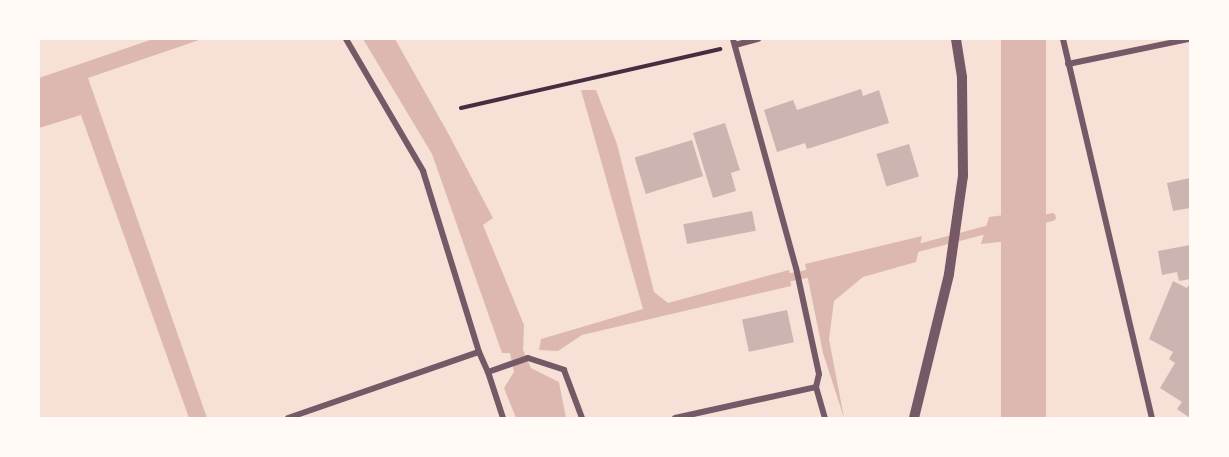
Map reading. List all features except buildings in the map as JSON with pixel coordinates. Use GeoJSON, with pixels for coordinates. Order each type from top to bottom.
{"type":"FeatureCollection","features":[{"type":"Feature","properties":{"kind":"street"},"geometry":{"type":"LineString","coordinates":[[346,39],[423,171],[479,352],[503,418]]}},
{"type":"Feature","properties":{"kind":"street"},"geometry":{"type":"LineString","coordinates":[[758,39],[734,42],[800,284],[819,374],[816,387],[825,418]]}},
{"type":"Feature","properties":{"kind":"street"},"geometry":{"type":"LineString","coordinates":[[914,418],[952,252],[963,176],[962,77],[956,39]]}},
{"type":"Feature","properties":{"kind":"street"},"geometry":{"type":"LineString","coordinates":[[1062,39],[1152,418]]}},
{"type":"Feature","properties":{"kind":"street"},"geometry":{"type":"LineString","coordinates":[[1068,64],[1189,39]]}},
{"type":"Feature","properties":{"kind":"street"},"geometry":{"type":"LineString","coordinates":[[288,418],[479,352]]}},
{"type":"Feature","properties":{"kind":"street"},"geometry":{"type":"LineString","coordinates":[[488,372],[508,363],[528,358],[564,370],[582,418]]}},
{"type":"Feature","properties":{"kind":"street"},"geometry":{"type":"LineString","coordinates":[[675,418],[816,387]]}},
{"type":"Feature","properties":{"kind":"path"},"geometry":{"type":"LineString","coordinates":[[461,108],[734,42]]}},
{"type":"Feature","properties":{"kind":"shaded area"},"geometry":{"type":"Polygon","coordinates":[[[153,39],[202,39],[88,78],[207,418],[189,418],[81,115],[39,128],[39,78],[153,39]]]}},
{"type":"Feature","properties":{"kind":"shaded area"},"geometry":{"type":"Polygon","coordinates":[[[363,39],[395,39],[448,133],[493,218],[483,225],[524,325],[523,350],[531,368],[559,382],[566,418],[516,418],[504,388],[514,372],[510,353],[502,353],[432,154],[363,39]]]}},
{"type":"Feature","properties":{"kind":"shaded area"},"geometry":{"type":"Polygon","coordinates":[[[1001,39],[1046,39],[1046,418],[1001,418],[1001,39]]]}},
{"type":"Feature","properties":{"kind":"shaded area"},"geometry":{"type":"Polygon","coordinates":[[[581,90],[596,90],[617,144],[654,292],[668,303],[789,270],[791,286],[582,335],[558,351],[539,350],[541,339],[643,309],[581,90]]]}},
{"type":"Feature","properties":{"kind":"shaded area"},"geometry":{"type":"Polygon","coordinates":[[[1012,214],[1018,240],[981,244],[989,217],[1012,214]]]}},
{"type":"Feature","properties":{"kind":"shaded area"},"geometry":{"type":"Polygon","coordinates":[[[922,236],[916,262],[863,277],[834,301],[829,339],[844,418],[823,353],[805,264],[922,236]]]}},
{"type":"Feature","properties":{"kind":"waterway"},"geometry":{"type":"LineString","coordinates":[[1006,228],[1052,217]]}},
{"type":"Feature","properties":{"kind":"waterway"},"geometry":{"type":"LineString","coordinates":[[910,250],[994,228]]}},
{"type":"Feature","properties":{"kind":"waterway"},"geometry":{"type":"LineString","coordinates":[[781,279],[817,272]]}}]}
